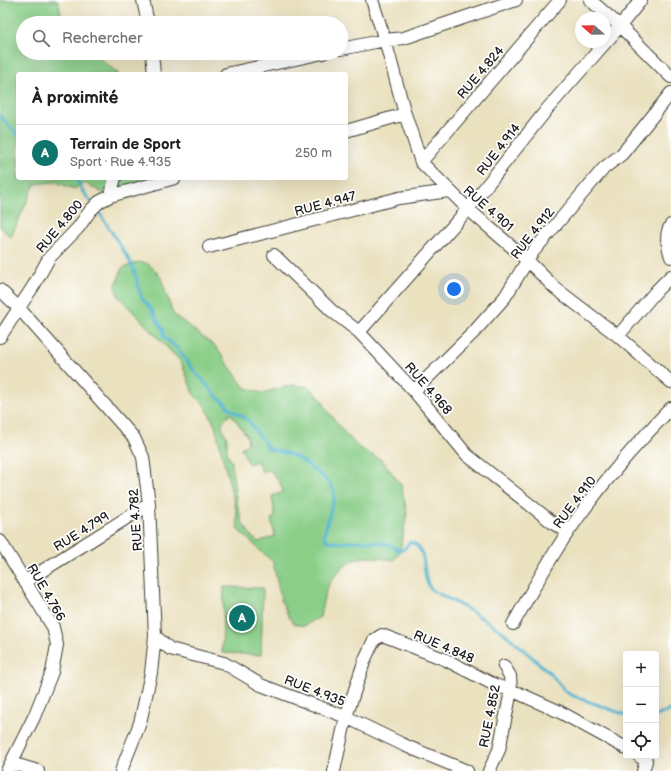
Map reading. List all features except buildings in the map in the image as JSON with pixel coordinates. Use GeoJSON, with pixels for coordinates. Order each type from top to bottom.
{"type":"FeatureCollection","features":[{"type":"Feature","properties":{"kind":"street"},"geometry":{"type":"LineString","coordinates":[[143,0],[146,16]]}},
{"type":"Feature","properties":{"kind":"street","name":"RUE 4.901"},"geometry":{"type":"LineString","coordinates":[[372,0],[385,40],[405,114],[421,162],[468,209],[527,260],[555,288],[618,336],[671,382]]}},
{"type":"Feature","properties":{"kind":"street"},"geometry":{"type":"LineString","coordinates":[[348,48],[385,40],[404,38],[516,0]]}},
{"type":"Feature","properties":{"kind":"street","name":"RUE 4.824"},"geometry":{"type":"LineString","coordinates":[[421,162],[560,0]]}},
{"type":"Feature","properties":{"kind":"street"},"geometry":{"type":"LineString","coordinates":[[590,0],[620,26],[671,77]]}},
{"type":"Feature","properties":{"kind":"street","name":"RUE 4.914"},"geometry":{"type":"LineString","coordinates":[[359,332],[468,209],[548,108],[641,0]]}},
{"type":"Feature","properties":{"kind":"street"},"geometry":{"type":"LineString","coordinates":[[153,60],[154,72]]}},
{"type":"Feature","properties":{"kind":"street"},"geometry":{"type":"LineString","coordinates":[[235,72],[291,60]]}},
{"type":"Feature","properties":{"kind":"street","name":"RUE 4.912"},"geometry":{"type":"LineString","coordinates":[[414,391],[473,333],[505,296],[527,260],[604,168],[622,154],[671,92]]}},
{"type":"Feature","properties":{"kind":"street"},"geometry":{"type":"LineString","coordinates":[[348,130],[405,114]]}},
{"type":"Feature","properties":{"kind":"street"},"geometry":{"type":"LineString","coordinates":[[110,196],[114,180]]}},
{"type":"Feature","properties":{"kind":"street","name":"RUE 4.800"},"geometry":{"type":"LineString","coordinates":[[0,337],[18,307],[34,285],[49,258],[78,228],[90,211],[99,202],[110,196],[168,180]]}},
{"type":"Feature","properties":{"kind":"street","name":"RUE 4.947"},"geometry":{"type":"LineString","coordinates":[[209,247],[399,198],[449,191]]}},
{"type":"Feature","properties":{"kind":"street"},"geometry":{"type":"LineString","coordinates":[[671,225],[668,230],[667,244],[671,257]]}},
{"type":"Feature","properties":{"kind":"street","name":"RUE 4.968"},"geometry":{"type":"LineString","coordinates":[[274,255],[332,311],[359,332],[414,391],[467,455],[557,526],[567,532]]}},
{"type":"Feature","properties":{"kind":"street"},"geometry":{"type":"LineString","coordinates":[[618,336],[657,290],[671,276]]}},
{"type":"Feature","properties":{"kind":"street","name":"RUE 4.782"},"geometry":{"type":"LineString","coordinates":[[0,290],[18,307],[134,438],[143,458],[149,504],[155,636],[151,673],[140,723],[121,771]]}},
{"type":"Feature","properties":{"kind":"street","name":"RUE 4.910"},"geometry":{"type":"LineString","coordinates":[[513,624],[567,532],[596,494],[646,434],[671,408]]}},
{"type":"Feature","properties":{"kind":"street","name":"RUE 4.799"},"geometry":{"type":"LineString","coordinates":[[26,581],[149,504]]}},
{"type":"Feature","properties":{"kind":"street","name":"RUE 4.766"},"geometry":{"type":"LineString","coordinates":[[2,550],[26,581],[53,627],[57,645],[52,672],[34,717],[9,767]]}},
{"type":"Feature","properties":{"kind":"street","name":"RUE 4.848"},"geometry":{"type":"LineString","coordinates":[[334,771],[346,717],[364,659],[374,640],[382,635],[444,659],[495,685],[560,712],[623,746]]}},
{"type":"Feature","properties":{"kind":"street","name":"RUE 4.935"},"geometry":{"type":"LineString","coordinates":[[155,636],[170,649],[224,663],[261,685],[346,717],[406,746],[466,771]]}},
{"type":"Feature","properties":{"kind":"street","name":"RUE 4.852"},"geometry":{"type":"LineString","coordinates":[[489,771],[499,750],[511,691],[510,676],[504,666]]}},
{"type":"Feature","properties":{"kind":"street"},"geometry":{"type":"LineString","coordinates":[[9,767],[38,771]]}},
{"type":"Feature","properties":{"kind":"green space"},"geometry":{"type":"Polygon","coordinates":[[[0,0],[58,0],[61,16],[16,16],[16,60],[102,60],[117,72],[16,72],[16,180],[150,180],[126,188],[101,192],[85,183],[74,189],[56,182],[35,184],[11,237],[0,227],[0,0]]]}},
{"type":"Feature","properties":{"kind":"green space"},"geometry":{"type":"Polygon","coordinates":[[[139,262],[148,264],[155,270],[161,278],[173,314],[216,347],[244,387],[262,393],[292,385],[309,387],[322,400],[327,410],[358,447],[383,461],[401,485],[407,512],[400,551],[394,560],[366,557],[354,560],[348,564],[333,578],[330,583],[324,596],[320,617],[304,626],[294,624],[289,617],[281,600],[273,562],[238,530],[236,510],[215,426],[206,407],[194,395],[181,362],[119,297],[115,288],[122,268],[139,262]],[[230,414],[223,422],[222,427],[227,438],[227,454],[232,462],[237,503],[242,522],[252,537],[258,542],[275,536],[271,519],[275,517],[272,496],[283,492],[279,481],[270,470],[262,472],[257,461],[249,464],[241,448],[248,444],[247,436],[230,414]]]}},
{"type":"Feature","properties":{"kind":"green space"},"geometry":{"type":"Polygon","coordinates":[[[224,587],[263,588],[261,655],[222,653],[224,587]]]}},
{"type":"Feature","properties":{"kind":"waterway"},"geometry":{"type":"LineString","coordinates":[[0,116],[16,133]]}},
{"type":"Feature","properties":{"kind":"waterway"},"geometry":{"type":"LineString","coordinates":[[77,180],[83,192],[94,205]]}},
{"type":"Feature","properties":{"kind":"waterway"},"geometry":{"type":"LineString","coordinates":[[97,209],[130,261],[141,297],[152,310],[163,329],[164,337],[177,348],[217,397],[229,408],[247,419],[269,449],[297,457],[321,475],[331,485],[334,491],[334,498],[324,535],[326,540],[337,543],[358,541],[383,543],[400,551],[410,542],[416,545],[423,557],[426,578],[428,585],[432,590],[471,611],[503,632],[550,673],[565,691],[571,695],[623,714]]}},
{"type":"Feature","properties":{"kind":"waterway"},"geometry":{"type":"LineString","coordinates":[[659,715],[671,710]]}},
{"type":"Feature","properties":{"kind":"place","name":"Terrain de Sport"},"geometry":{"type":"Point","coordinates":[242,618]}}]}
